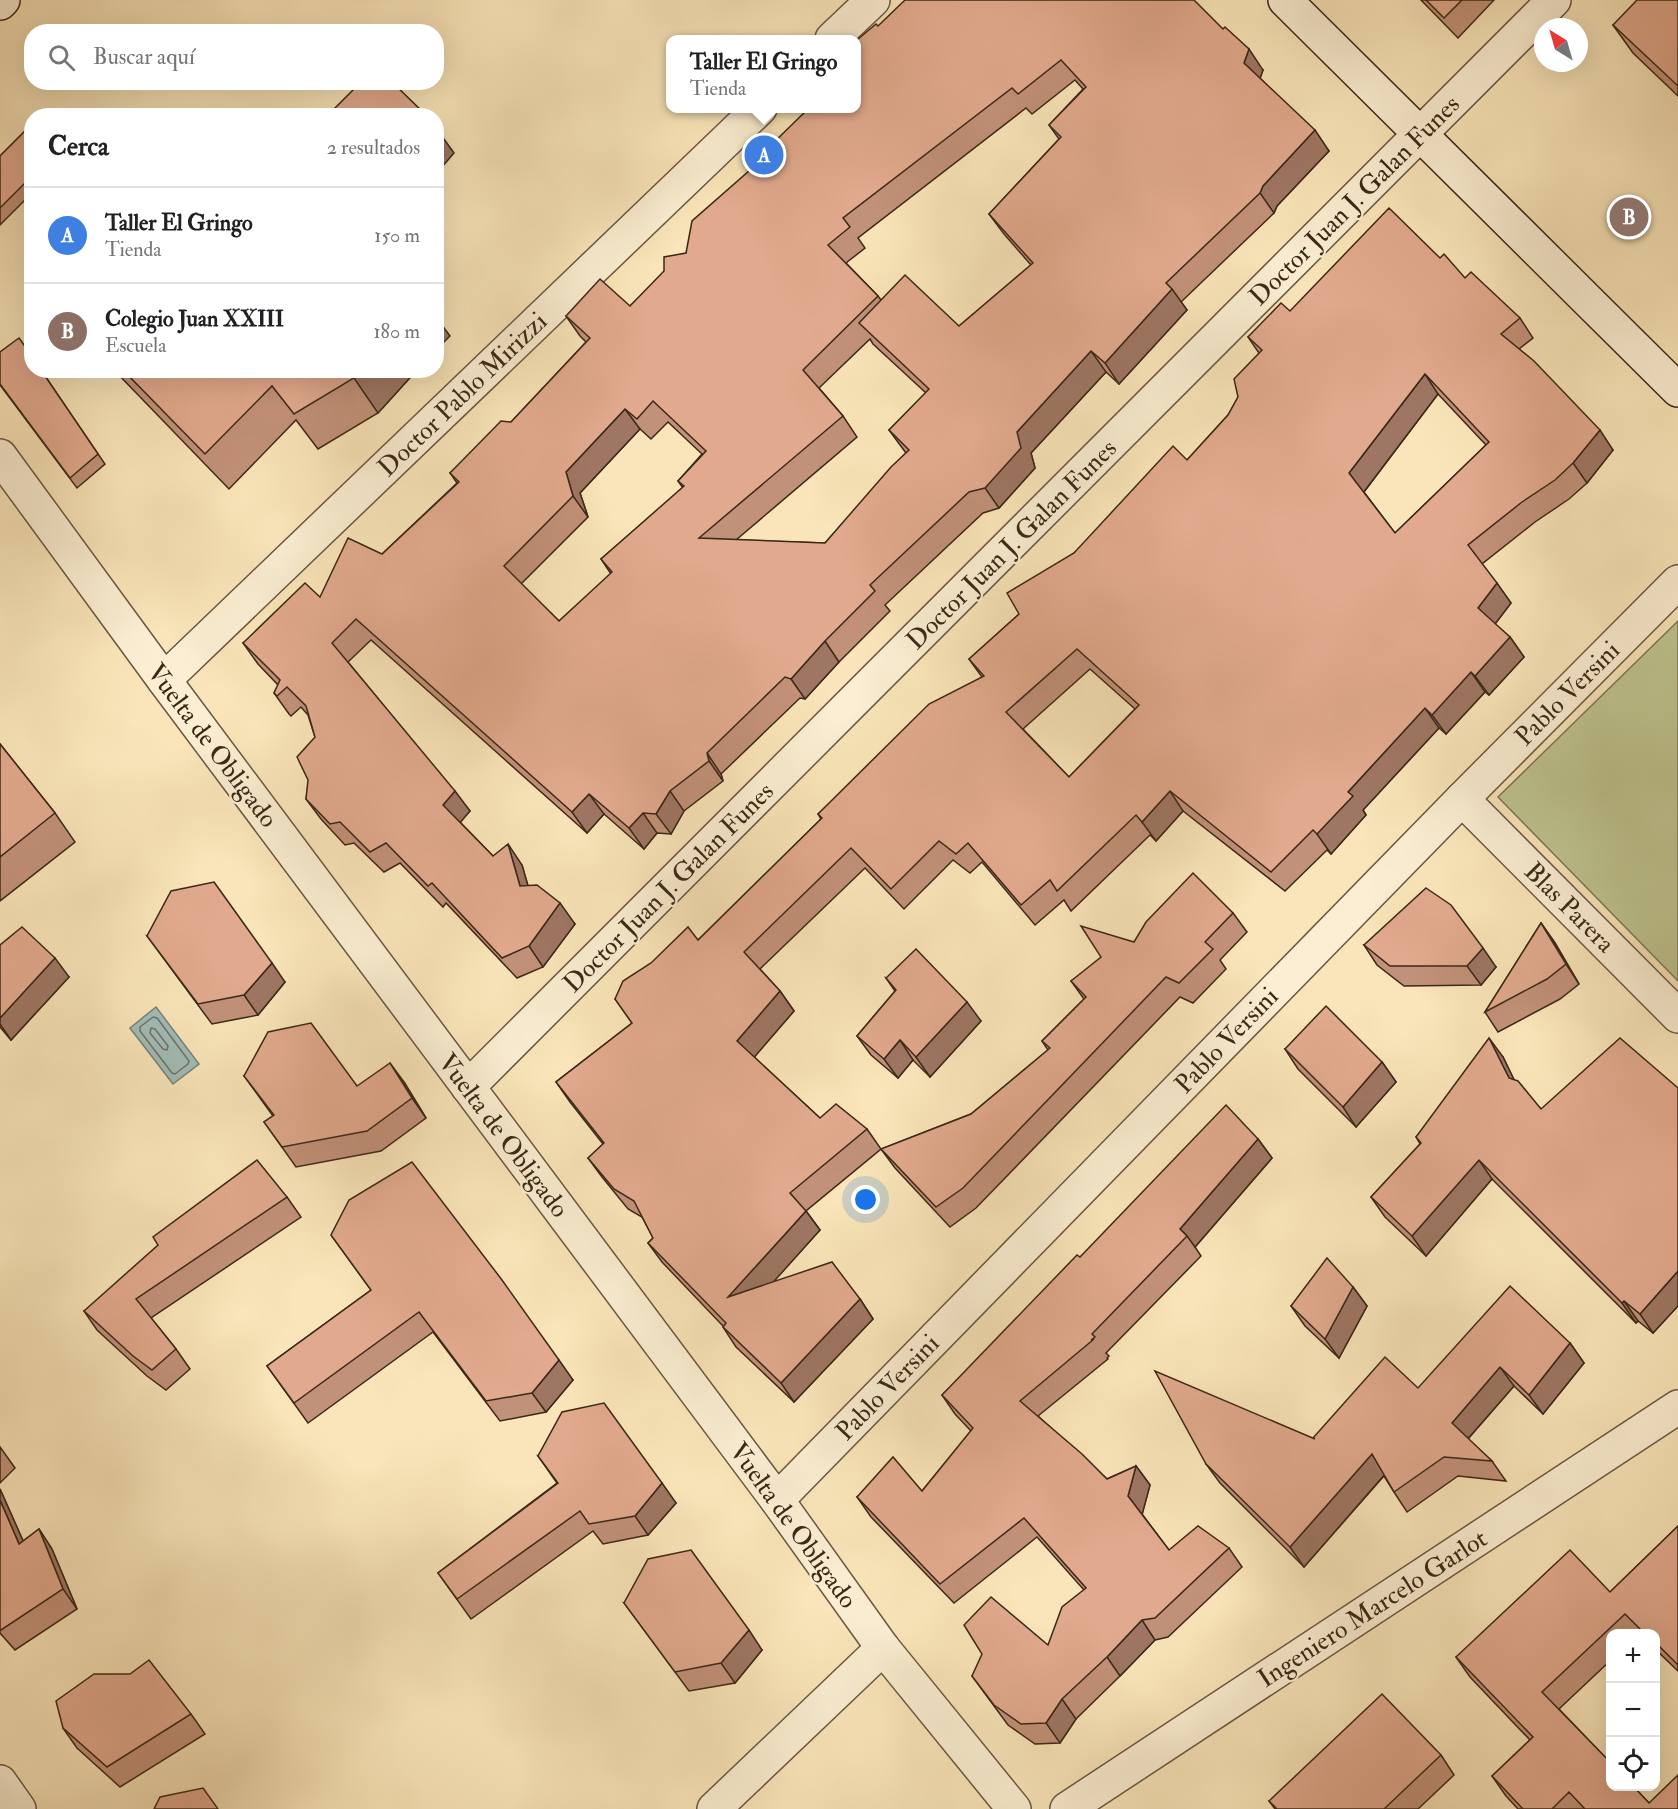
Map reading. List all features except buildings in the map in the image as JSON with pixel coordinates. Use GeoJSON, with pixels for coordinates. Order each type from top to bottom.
{"type":"FeatureCollection","features":[{"type":"Feature","properties":{"kind":"street"},"geometry":{"type":"LineString","coordinates":[[836,35],[873,0]]}},
{"type":"Feature","properties":{"kind":"street"},"geometry":{"type":"LineString","coordinates":[[1285,0],[1678,390]]}},
{"type":"Feature","properties":{"kind":"street","name":"Doctor Juan J. Galan Funes"},"geometry":{"type":"LineString","coordinates":[[468,1087],[1554,0]]}},
{"type":"Feature","properties":{"kind":"street","name":"Doctor Pablo Mirizzi"},"geometry":{"type":"LineString","coordinates":[[164,680],[755,113]]}},
{"type":"Feature","properties":{"kind":"street","name":"Vuelta de Obligado"},"geometry":{"type":"LineString","coordinates":[[0,456],[164,680],[777,1500],[883,1648],[1014,1809]]}},
{"type":"Feature","properties":{"kind":"street","name":"Pablo Versini"},"geometry":{"type":"LineString","coordinates":[[777,1500],[1462,799],[1678,582]]}},
{"type":"Feature","properties":{"kind":"street","name":"Blas Parera"},"geometry":{"type":"LineString","coordinates":[[1462,799],[1678,1016]]}},
{"type":"Feature","properties":{"kind":"street","name":"Ingeniero Marcelo Garlot"},"geometry":{"type":"LineString","coordinates":[[1067,1809],[1678,1407]]}},
{"type":"Feature","properties":{"kind":"street"},"geometry":{"type":"LineString","coordinates":[[714,1809],[883,1648]]}},
{"type":"Feature","properties":{"kind":"street"},"geometry":{"type":"LineString","coordinates":[[0,1782],[19,1809]]}},
{"type":"Feature","properties":{"kind":"green space"},"geometry":{"type":"Polygon","coordinates":[[[1678,621],[1678,981],[1498,797],[1678,621]]]}},
{"type":"Feature","properties":{"kind":"water"},"geometry":{"type":"Polygon","coordinates":[[[156,1007],[199,1064],[173,1084],[130,1028],[156,1007]]]}},
{"type":"Feature","properties":{"kind":"place","name":"Taller El Gringo"},"geometry":{"type":"Point","coordinates":[764,155]}},
{"type":"Feature","properties":{"kind":"place","name":"Colegio Juan XXIII"},"geometry":{"type":"Point","coordinates":[1629,217]}}]}
